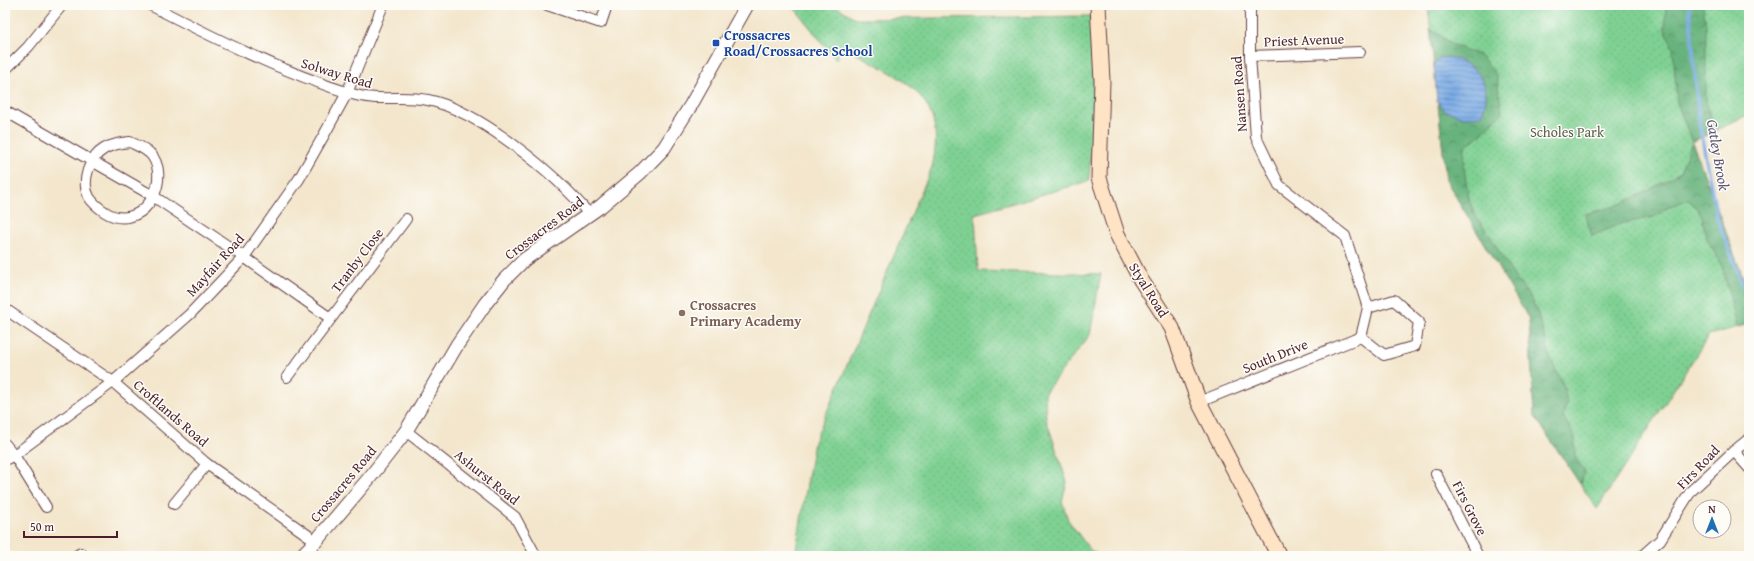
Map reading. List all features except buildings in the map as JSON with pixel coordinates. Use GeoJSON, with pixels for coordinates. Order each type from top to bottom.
{"type":"FeatureCollection","features":[{"type":"Feature","properties":{"kind":"main road","name":"Styal Road"},"geometry":{"type":"LineString","coordinates":[[1098,5],[1102,81],[1099,178],[1117,234],[1141,280],[1172,328],[1199,402],[1280,556]]}},
{"type":"Feature","properties":{"kind":"street"},"geometry":{"type":"LineString","coordinates":[[5,70],[28,47],[62,5]]}},
{"type":"Feature","properties":{"kind":"street","name":"Solway Road"},"geometry":{"type":"LineString","coordinates":[[150,5],[213,38],[293,74],[347,92],[371,98],[426,100],[444,104],[469,116],[498,134],[549,173],[589,214]]}},
{"type":"Feature","properties":{"kind":"street","name":"Mayfair Road"},"geometry":{"type":"LineString","coordinates":[[10,457],[113,382],[190,314],[244,257],[299,179],[347,92],[383,5]]}},
{"type":"Feature","properties":{"kind":"street"},"geometry":{"type":"LineString","coordinates":[[547,5],[564,7],[601,24],[608,5]]}},
{"type":"Feature","properties":{"kind":"street","name":"Crossacres Road"},"geometry":{"type":"LineString","coordinates":[[301,556],[316,541],[406,431],[457,346],[485,304],[504,280],[525,259],[601,206],[640,173],[664,148],[691,105],[747,5]]}},
{"type":"Feature","properties":{"kind":"street","name":"Nansen Road"},"geometry":{"type":"LineString","coordinates":[[1250,5],[1250,56],[1256,137],[1279,185],[1345,236],[1368,308]]}},
{"type":"Feature","properties":{"kind":"street","name":"Priest Avenue"},"geometry":{"type":"LineString","coordinates":[[1250,56],[1360,52]]}},
{"type":"Feature","properties":{"kind":"street"},"geometry":{"type":"LineString","coordinates":[[5,111],[153,196],[244,257],[330,318]]}},
{"type":"Feature","properties":{"kind":"street"},"geometry":{"type":"LineString","coordinates":[[130,142],[143,147],[153,156],[158,169],[158,182],[153,196],[146,208],[135,216],[122,218],[110,215],[97,207],[89,197],[86,185],[87,173],[92,161],[103,149],[117,144],[130,142]]}},
{"type":"Feature","properties":{"kind":"street","name":"Tranby Close"},"geometry":{"type":"LineString","coordinates":[[287,377],[406,219]]}},
{"type":"Feature","properties":{"kind":"street"},"geometry":{"type":"LineString","coordinates":[[1394,300],[1420,322],[1415,346],[1384,355],[1361,337],[1368,308],[1394,300]]}},
{"type":"Feature","properties":{"kind":"street","name":"Croftlands Road"},"geometry":{"type":"LineString","coordinates":[[5,309],[113,382],[207,464],[316,541]]}},
{"type":"Feature","properties":{"kind":"street","name":"South Drive"},"geometry":{"type":"LineString","coordinates":[[1199,402],[1361,337]]}},
{"type":"Feature","properties":{"kind":"street","name":"Ashurst Road"},"geometry":{"type":"LineString","coordinates":[[406,431],[515,517],[536,556]]}},
{"type":"Feature","properties":{"kind":"street","name":"Firs Road"},"geometry":{"type":"LineString","coordinates":[[1642,556],[1660,540],[1691,491],[1734,450],[1749,438]]}},
{"type":"Feature","properties":{"kind":"street"},"geometry":{"type":"LineString","coordinates":[[5,444],[10,457],[46,507]]}},
{"type":"Feature","properties":{"kind":"street"},"geometry":{"type":"LineString","coordinates":[[1734,450],[1749,468]]}},
{"type":"Feature","properties":{"kind":"street"},"geometry":{"type":"LineString","coordinates":[[174,504],[207,464]]}},
{"type":"Feature","properties":{"kind":"street","name":"Firs Grove"},"geometry":{"type":"LineString","coordinates":[[1436,474],[1478,556]]}},
{"type":"Feature","properties":{"kind":"street"},"geometry":{"type":"LineString","coordinates":[[76,556],[82,553],[83,556]]}},
{"type":"Feature","properties":{"kind":"green space"},"geometry":{"type":"Polygon","coordinates":[[[792,5],[834,5],[857,19],[1091,16],[1094,66],[1094,102],[1089,181],[975,214],[978,271],[1101,274],[1090,335],[1045,392],[1046,419],[1067,482],[1062,501],[1068,520],[1090,550],[1100,556],[795,556],[814,442],[932,167],[936,141],[933,120],[926,103],[914,90],[899,78],[881,67],[842,46],[836,60],[792,5]]]}},
{"type":"Feature","properties":{"kind":"green space","name":"Scholes Park"},"geometry":{"type":"Polygon","coordinates":[[[1428,5],[1749,5],[1749,114],[1692,142],[1749,294],[1749,324],[1709,335],[1597,509],[1534,415],[1529,319],[1446,180],[1428,5]]]}},
{"type":"Feature","properties":{"kind":"green space"},"geometry":{"type":"Polygon","coordinates":[[[1666,5],[1703,5],[1706,25],[1706,105],[1716,130],[1692,142],[1677,103],[1673,48],[1665,29],[1666,5]]]}},
{"type":"Feature","properties":{"kind":"green space"},"geometry":{"type":"Polygon","coordinates":[[[1430,29],[1454,45],[1481,56],[1497,76],[1502,113],[1482,134],[1465,146],[1464,168],[1469,200],[1477,218],[1490,236],[1515,278],[1530,296],[1538,314],[1551,360],[1563,384],[1567,402],[1563,416],[1575,438],[1575,457],[1585,472],[1580,484],[1534,415],[1529,319],[1446,180],[1430,29]]]}},
{"type":"Feature","properties":{"kind":"green space"},"geometry":{"type":"Polygon","coordinates":[[[1692,142],[1749,294],[1749,324],[1737,327],[1722,265],[1706,237],[1702,216],[1689,199],[1670,206],[1654,217],[1620,224],[1592,236],[1585,214],[1616,206],[1646,192],[1680,172],[1692,142]]]}},
{"type":"Feature","properties":{"kind":"water"},"geometry":{"type":"Polygon","coordinates":[[[1448,57],[1459,60],[1468,65],[1481,77],[1486,94],[1482,115],[1463,117],[1444,110],[1437,101],[1434,65],[1440,58],[1448,57]]]}},
{"type":"Feature","properties":{"kind":"waterway","name":"Gatley Brook"},"geometry":{"type":"LineString","coordinates":[[1689,5],[1699,122],[1717,218],[1749,302]]}},
{"type":"Feature","properties":{"kind":"place","name":"Crossacres Road/Crossacres School"},"geometry":{"type":"Point","coordinates":[716,43]}},
{"type":"Feature","properties":{"kind":"place","name":"Crossacres Primary Academy"},"geometry":{"type":"Point","coordinates":[682,313]}}]}
